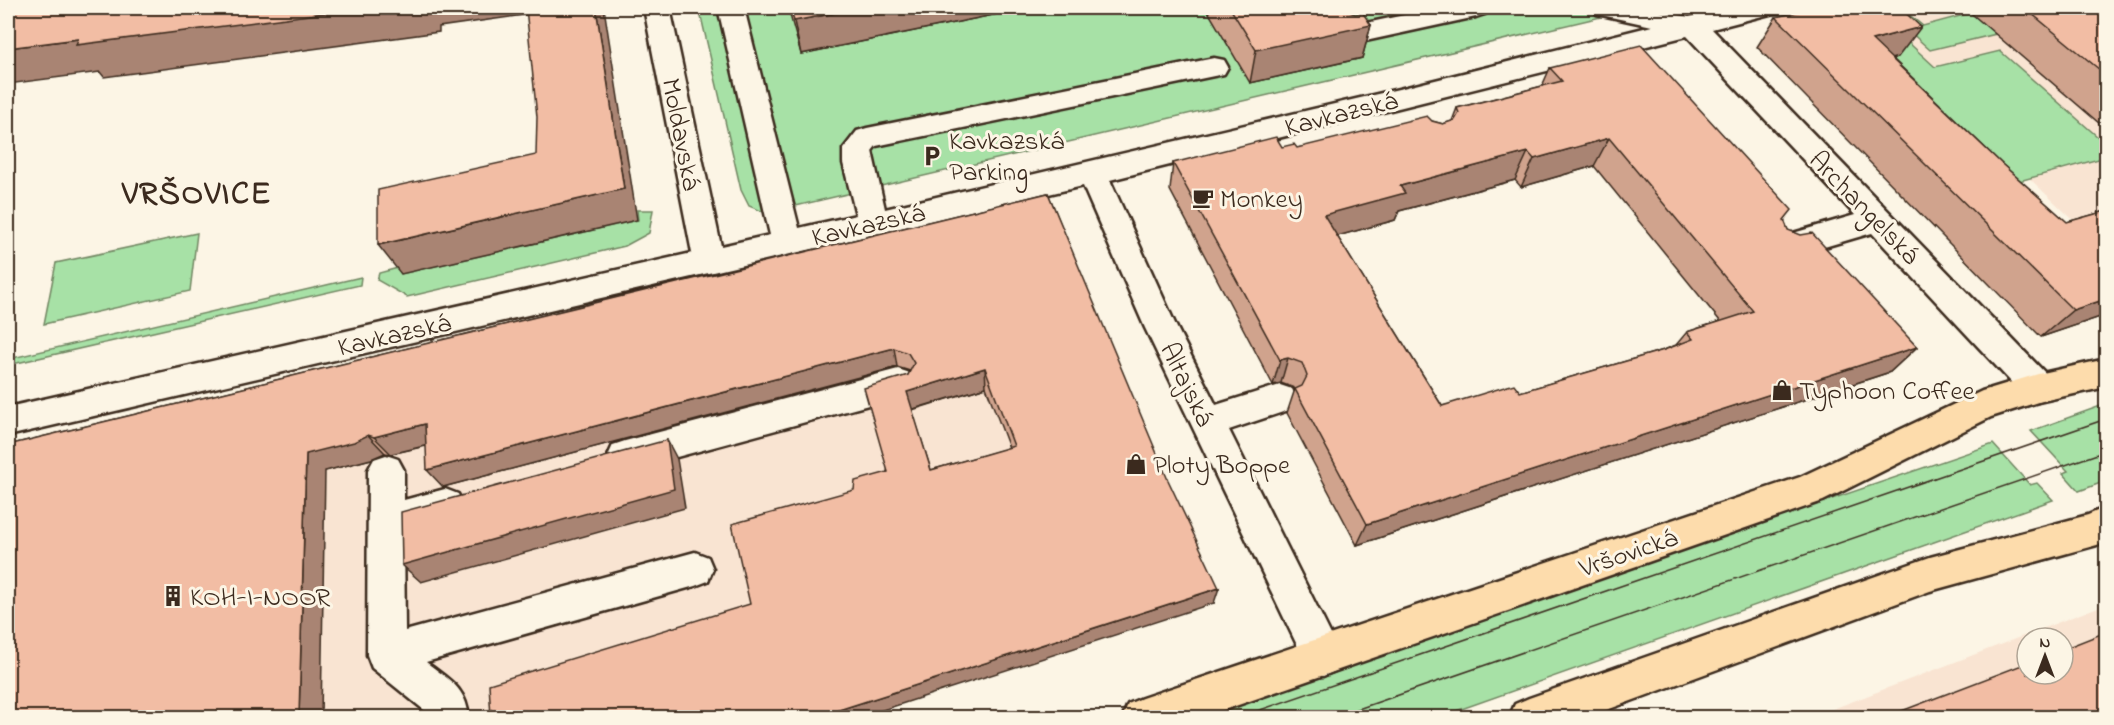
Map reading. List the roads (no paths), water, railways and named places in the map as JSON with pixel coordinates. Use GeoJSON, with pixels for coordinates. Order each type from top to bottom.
{"type":"FeatureCollection","features":[{"type":"Feature","properties":{"kind":"main road","name":"Vršovická"},"geometry":{"type":"LineString","coordinates":[[1142,717],[1810,490],[1964,412],[2038,388],[2106,373]]}},
{"type":"Feature","properties":{"kind":"main road"},"geometry":{"type":"LineString","coordinates":[[1529,717],[1930,574],[2097,529],[2106,523]]}},
{"type":"Feature","properties":{"kind":"street","name":"Moldavská"},"geometry":{"type":"LineString","coordinates":[[657,8],[709,260]]}},
{"type":"Feature","properties":{"kind":"street"},"geometry":{"type":"LineString","coordinates":[[731,8],[787,243]]}},
{"type":"Feature","properties":{"kind":"street"},"geometry":{"type":"LineString","coordinates":[[1347,36],[1476,8]]}},
{"type":"Feature","properties":{"kind":"street"},"geometry":{"type":"LineString","coordinates":[[1606,8],[1693,26]]}},
{"type":"Feature","properties":{"kind":"street","name":"Kavkazská"},"geometry":{"type":"LineString","coordinates":[[8,422],[1092,173],[1411,110],[1761,8]]}},
{"type":"Feature","properties":{"kind":"street","name":"Archangelská"},"geometry":{"type":"LineString","coordinates":[[1693,26],[2038,388]]}},
{"type":"Feature","properties":{"kind":"street"},"geometry":{"type":"LineString","coordinates":[[873,222],[858,163],[857,149],[867,138],[1214,67]]}},
{"type":"Feature","properties":{"kind":"street","name":"Altajská"},"geometry":{"type":"LineString","coordinates":[[1092,173],[1161,328],[1323,657]]}},
{"type":"Feature","properties":{"kind":"street"},"geometry":{"type":"LineString","coordinates":[[1780,248],[1878,220]]}},
{"type":"Feature","properties":{"kind":"street"},"geometry":{"type":"LineString","coordinates":[[591,465],[898,382]]}},
{"type":"Feature","properties":{"kind":"street"},"geometry":{"type":"LineString","coordinates":[[1207,423],[1280,399]]}},
{"type":"Feature","properties":{"kind":"street"},"geometry":{"type":"LineString","coordinates":[[386,470],[386,655]]}},
{"type":"Feature","properties":{"kind":"street"},"geometry":{"type":"LineString","coordinates":[[386,521],[477,496]]}},
{"type":"Feature","properties":{"kind":"street"},"geometry":{"type":"LineString","coordinates":[[386,655],[695,569]]}},
{"type":"Feature","properties":{"kind":"street"},"geometry":{"type":"LineString","coordinates":[[386,655],[448,704],[449,717]]}},
{"type":"Feature","properties":{"kind":"tram line"},"geometry":{"type":"LineString","coordinates":[[1237,718],[2106,419]]}},
{"type":"Feature","properties":{"kind":"tram line"},"geometry":{"type":"LineString","coordinates":[[1332,718],[2106,451]]}},
{"type":"Feature","properties":{"kind":"place","name":"Kavkazská Parking"},"geometry":{"type":"Point","coordinates":[932,156]}},
{"type":"Feature","properties":{"kind":"place","name":"Monkey"},"geometry":{"type":"Point","coordinates":[1203,198]}},
{"type":"Feature","properties":{"kind":"place","name":"Typhoon Coffee"},"geometry":{"type":"Point","coordinates":[1782,390]}},
{"type":"Feature","properties":{"kind":"place","name":"Ploty Boppe"},"geometry":{"type":"Point","coordinates":[1136,464]}},
{"type":"Feature","properties":{"kind":"place","name":"KOH-I-NOOR"},"geometry":{"type":"Point","coordinates":[173,596]}},
{"type":"Feature","properties":{"kind":"district","name":"VRŠOVICE"},"geometry":{"type":"Point","coordinates":[197,191]}}]}
